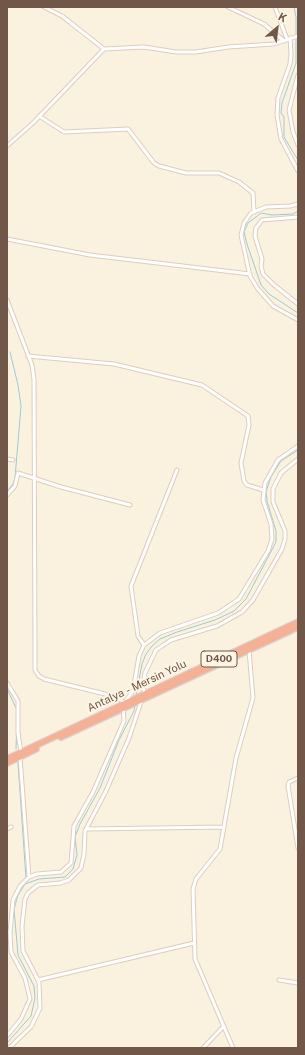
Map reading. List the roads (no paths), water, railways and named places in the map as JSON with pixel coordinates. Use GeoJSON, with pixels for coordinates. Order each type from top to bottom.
{"type":"FeatureCollection","features":[{"type":"Feature","properties":{"kind":"highway","name":"Antalya - Mersin Yolu"},"geometry":{"type":"LineString","coordinates":[[142,697],[298,622]]}},
{"type":"Feature","properties":{"kind":"highway","name":"Antalya - Mersin Yolu"},"geometry":{"type":"LineString","coordinates":[[7,759],[21,754],[126,704],[298,627]]}},
{"type":"Feature","properties":{"kind":"highway","name":"Antalya - Mersin Yolu"},"geometry":{"type":"LineString","coordinates":[[7,763],[21,754]]}},
{"type":"Feature","properties":{"kind":"street"},"geometry":{"type":"LineString","coordinates":[[44,7],[62,16],[104,49],[144,47],[196,52],[228,47],[274,44],[298,36]]}},
{"type":"Feature","properties":{"kind":"street"},"geometry":{"type":"LineString","coordinates":[[228,7],[264,24],[284,41]]}},
{"type":"Feature","properties":{"kind":"street"},"geometry":{"type":"LineString","coordinates":[[275,7],[289,38],[291,59],[278,98],[277,114],[281,139],[298,171]]}},
{"type":"Feature","properties":{"kind":"street"},"geometry":{"type":"LineString","coordinates":[[7,146],[39,116],[104,49]]}},
{"type":"Feature","properties":{"kind":"street"},"geometry":{"type":"LineString","coordinates":[[298,75],[289,110],[293,132],[298,145]]}},
{"type":"Feature","properties":{"kind":"street"},"geometry":{"type":"LineString","coordinates":[[39,116],[64,132],[128,129],[154,163],[158,166],[186,173],[219,173],[239,182],[252,193],[254,212]]}},
{"type":"Feature","properties":{"kind":"street"},"geometry":{"type":"LineString","coordinates":[[298,204],[290,206],[266,207],[254,212],[245,219],[241,230],[250,274],[258,289],[273,306],[298,320]]}},
{"type":"Feature","properties":{"kind":"street"},"geometry":{"type":"LineString","coordinates":[[298,216],[262,220],[256,228],[254,236],[262,259],[261,266],[264,274],[274,285],[298,304]]}},
{"type":"Feature","properties":{"kind":"street"},"geometry":{"type":"LineString","coordinates":[[7,239],[90,255],[250,274]]}},
{"type":"Feature","properties":{"kind":"street"},"geometry":{"type":"LineString","coordinates":[[7,300],[28,356],[34,379],[35,670],[39,676],[44,679],[109,695],[126,704]]}},
{"type":"Feature","properties":{"kind":"street"},"geometry":{"type":"LineString","coordinates":[[28,356],[114,364],[202,385],[248,416],[249,425],[241,463],[244,481],[247,485],[263,490]]}},
{"type":"Feature","properties":{"kind":"street"},"geometry":{"type":"LineString","coordinates":[[7,1036],[21,1019],[30,999],[26,978],[9,953],[13,900],[20,886],[29,877],[37,874],[61,872],[71,863],[74,826],[93,792],[124,721],[126,704],[133,691],[139,656],[144,645],[160,633],[218,614],[239,599],[268,551],[272,539],[271,524],[263,500],[265,483],[278,460],[298,446]]}},
{"type":"Feature","properties":{"kind":"street"},"geometry":{"type":"LineString","coordinates":[[7,459],[13,460]]}},
{"type":"Feature","properties":{"kind":"street"},"geometry":{"type":"LineString","coordinates":[[9,1048],[31,1027],[40,1008],[38,980],[23,951],[22,919],[25,899],[28,893],[38,885],[60,883],[69,880],[77,874],[81,868],[86,829],[101,801],[129,738],[142,697],[145,672],[156,650],[171,640],[217,626],[242,612],[253,600],[282,549],[285,539],[285,531],[273,502],[273,489],[281,473],[298,459]]}},
{"type":"Feature","properties":{"kind":"street"},"geometry":{"type":"LineString","coordinates":[[144,645],[138,636],[132,586],[177,470]]}},
{"type":"Feature","properties":{"kind":"street"},"geometry":{"type":"LineString","coordinates":[[7,495],[15,486],[18,473],[34,479],[130,504]]}},
{"type":"Feature","properties":{"kind":"street"},"geometry":{"type":"LineString","coordinates":[[233,1048],[197,966],[194,943],[194,885],[220,849],[236,758],[253,698],[248,650]]}},
{"type":"Feature","properties":{"kind":"street"},"geometry":{"type":"LineString","coordinates":[[7,683],[18,702],[18,734],[21,754],[29,877]]}},
{"type":"Feature","properties":{"kind":"street"},"geometry":{"type":"LineString","coordinates":[[298,778],[289,782],[288,786],[298,848]]}},
{"type":"Feature","properties":{"kind":"street"},"geometry":{"type":"LineString","coordinates":[[7,829],[11,827]]}},
{"type":"Feature","properties":{"kind":"street"},"geometry":{"type":"LineString","coordinates":[[86,829],[224,827]]}},
{"type":"Feature","properties":{"kind":"street"},"geometry":{"type":"LineString","coordinates":[[38,980],[194,943]]}},
{"type":"Feature","properties":{"kind":"street"},"geometry":{"type":"LineString","coordinates":[[279,980],[298,983]]}},
{"type":"Feature","properties":{"kind":"street"},"geometry":{"type":"LineString","coordinates":[[204,1048],[224,1026]]}},
{"type":"Feature","properties":{"kind":"waterway"},"geometry":{"type":"LineString","coordinates":[[294,7],[296,17],[296,63],[282,103],[281,113],[284,117],[284,137],[298,160]]}},
{"type":"Feature","properties":{"kind":"waterway"},"geometry":{"type":"LineString","coordinates":[[298,211],[293,214],[272,215],[261,213],[248,223],[244,232],[261,285],[269,294],[298,313]]}},
{"type":"Feature","properties":{"kind":"waterway"},"geometry":{"type":"LineString","coordinates":[[7,491],[13,484],[15,478],[21,406],[18,385],[10,352]]}},
{"type":"Feature","properties":{"kind":"waterway"},"geometry":{"type":"LineString","coordinates":[[136,696],[142,664],[146,654],[152,646],[160,639],[215,620],[234,611],[246,599],[276,542],[276,531],[267,501],[266,492],[271,477],[281,461],[298,450]]}},
{"type":"Feature","properties":{"kind":"waterway"},"geometry":{"type":"LineString","coordinates":[[7,689],[17,710]]}},
{"type":"Feature","properties":{"kind":"waterway"},"geometry":{"type":"LineString","coordinates":[[7,1043],[31,1016],[35,998],[34,986],[18,955],[14,909],[18,895],[25,884],[39,879],[65,877],[73,869],[77,855],[75,837],[80,824],[100,788],[119,740],[134,711],[135,705]]}},
{"type":"Feature","properties":{"kind":"waterway"},"geometry":{"type":"LineString","coordinates":[[16,749],[17,717]]}},
{"type":"Feature","properties":{"kind":"waterway"},"geometry":{"type":"LineString","coordinates":[[18,763],[26,878]]}}]}
